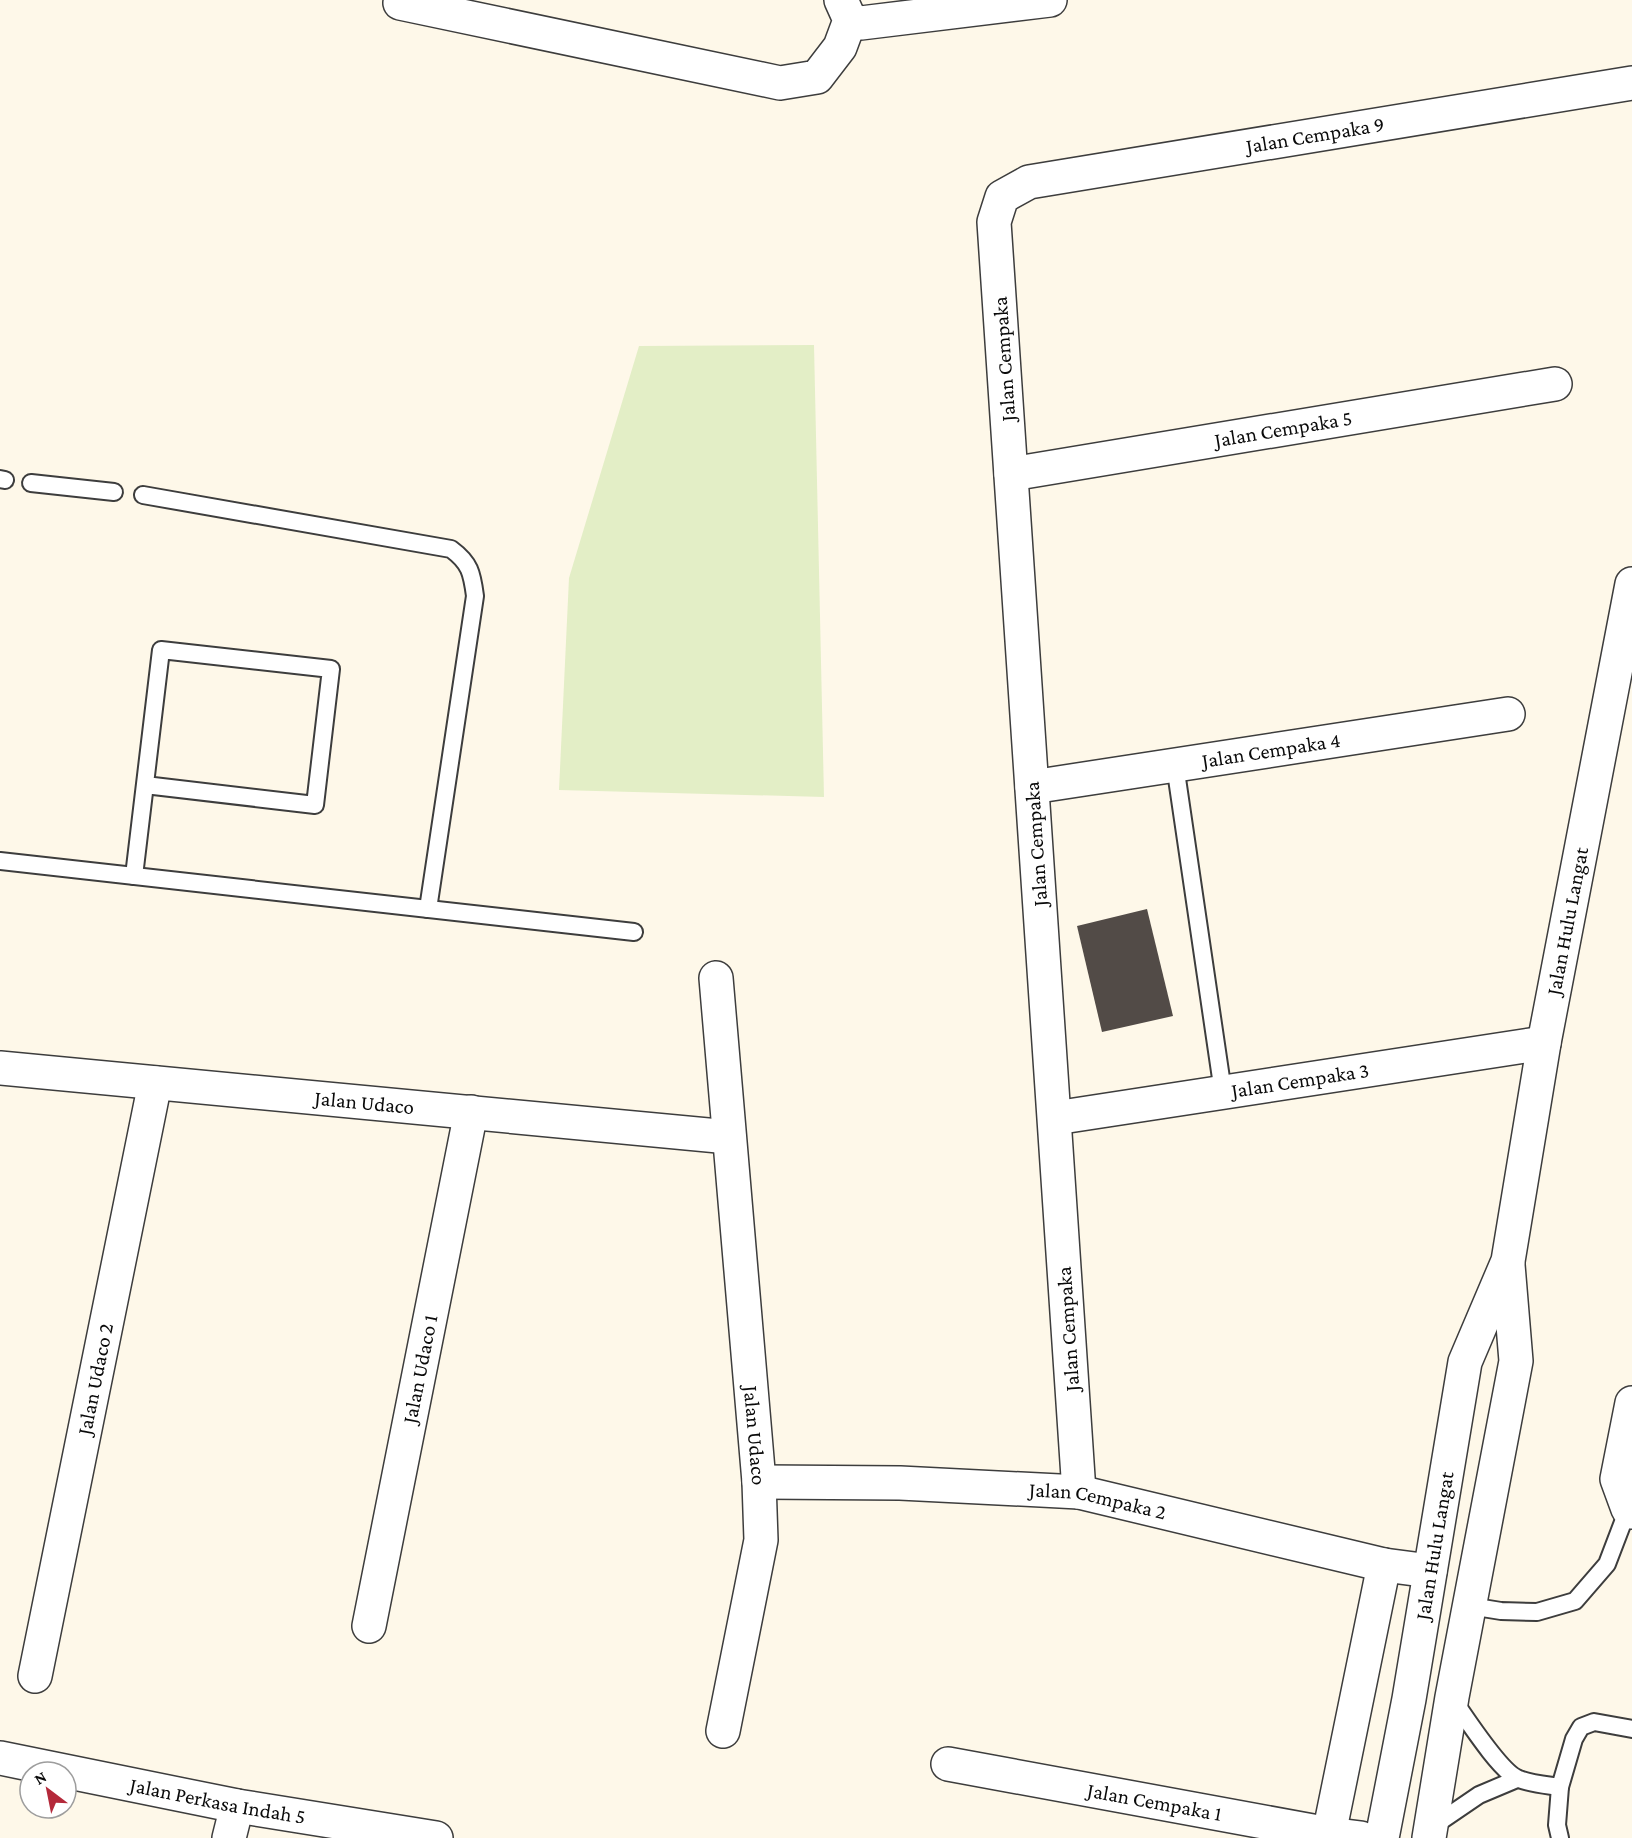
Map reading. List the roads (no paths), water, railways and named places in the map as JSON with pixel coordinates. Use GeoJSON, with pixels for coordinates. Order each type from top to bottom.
{"type":"FeatureCollection","features":[{"type":"Feature","properties":{"kind":"street"},"geometry":{"type":"LineString","coordinates":[[845,10],[861,23],[1050,0]]}},
{"type":"Feature","properties":{"kind":"street"},"geometry":{"type":"LineString","coordinates":[[400,3],[780,83],[817,77],[840,47],[845,10]]}},
{"type":"Feature","properties":{"kind":"street","name":"Jalan Cempaka 9"},"geometry":{"type":"LineString","coordinates":[[1002,197],[1029,182],[1632,83]]}},
{"type":"Feature","properties":{"kind":"street","name":"Jalan Cempaka"},"geometry":{"type":"LineString","coordinates":[[1002,197],[994,222],[1079,1492]]}},
{"type":"Feature","properties":{"kind":"street","name":"Jalan Cempaka 5"},"geometry":{"type":"LineString","coordinates":[[1011,474],[1555,384]]}},
{"type":"Feature","properties":{"kind":"street","name":"Jalan Hulu Langat"},"geometry":{"type":"LineString","coordinates":[[1382,1838],[1409,1699],[1465,1362],[1508,1261],[1544,1043],[1632,584]]}},
{"type":"Feature","properties":{"kind":"street","name":"Jalan Cempaka 4"},"geometry":{"type":"LineString","coordinates":[[1032,787],[1508,714]]}},
{"type":"Feature","properties":{"kind":"street","name":"Jalan Udaco"},"geometry":{"type":"LineString","coordinates":[[716,978],[759,1482],[761,1540],[723,1731]]}},
{"type":"Feature","properties":{"kind":"street","name":"Jalan Cempaka 3"},"geometry":{"type":"LineString","coordinates":[[1054,1118],[1544,1043]]}},
{"type":"Feature","properties":{"kind":"street","name":"Jalan Udaco"},"geometry":{"type":"LineString","coordinates":[[0,1068],[729,1137]]}},
{"type":"Feature","properties":{"kind":"street","name":"Jalan Udaco 2"},"geometry":{"type":"LineString","coordinates":[[35,1676],[155,1083]]}},
{"type":"Feature","properties":{"kind":"street","name":"Jalan Udaco 1"},"geometry":{"type":"LineString","coordinates":[[369,1626],[471,1113]]}},
{"type":"Feature","properties":{"kind":"street","name":"Jalan Hulu Langat"},"geometry":{"type":"LineString","coordinates":[[1430,1833],[1452,1697],[1516,1361],[1508,1261]]}},
{"type":"Feature","properties":{"kind":"street"},"geometry":{"type":"LineString","coordinates":[[1630,1511],[1617,1479],[1632,1402]]}},
{"type":"Feature","properties":{"kind":"street","name":"Jalan Cempaka 2"},"geometry":{"type":"LineString","coordinates":[[759,1482],[900,1483],[1079,1492],[1384,1565],[1430,1571]]}},
{"type":"Feature","properties":{"kind":"street"},"geometry":{"type":"LineString","coordinates":[[1329,1834],[1384,1565]]}},
{"type":"Feature","properties":{"kind":"street","name":"Jalan Perkasa Indah 5"},"geometry":{"type":"LineString","coordinates":[[0,1758],[237,1806],[436,1838]]}},
{"type":"Feature","properties":{"kind":"street","name":"Jalan Cempaka 1"},"geometry":{"type":"LineString","coordinates":[[948,1764],[1361,1838]]}},
{"type":"Feature","properties":{"kind":"street"},"geometry":{"type":"LineString","coordinates":[[230,1838],[237,1806]]}},
{"type":"Feature","properties":{"kind":"lane"},"geometry":{"type":"LineString","coordinates":[[31,483],[114,492]]}},
{"type":"Feature","properties":{"kind":"lane"},"geometry":{"type":"LineString","coordinates":[[143,495],[451,549],[464,559],[472,575],[475,596],[428,909]]}},
{"type":"Feature","properties":{"kind":"lane"},"geometry":{"type":"LineString","coordinates":[[134,876],[161,650],[331,669],[315,805],[145,785]]}},
{"type":"Feature","properties":{"kind":"lane"},"geometry":{"type":"LineString","coordinates":[[1175,765],[1223,1092]]}},
{"type":"Feature","properties":{"kind":"lane"},"geometry":{"type":"LineString","coordinates":[[0,861],[634,932]]}},
{"type":"Feature","properties":{"kind":"lane"},"geometry":{"type":"LineString","coordinates":[[1470,1606],[1501,1611],[1537,1612],[1575,1601],[1607,1564],[1630,1511]]}},
{"type":"Feature","properties":{"kind":"lane"},"geometry":{"type":"LineString","coordinates":[[1452,1697],[1480,1739],[1517,1779]]}},
{"type":"Feature","properties":{"kind":"lane"},"geometry":{"type":"LineString","coordinates":[[1560,1838],[1557,1825],[1560,1787],[1574,1738],[1581,1727],[1594,1722],[1632,1729]]}},
{"type":"Feature","properties":{"kind":"lane"},"geometry":{"type":"LineString","coordinates":[[1430,1833],[1479,1795],[1517,1779],[1560,1787]]}}]}
